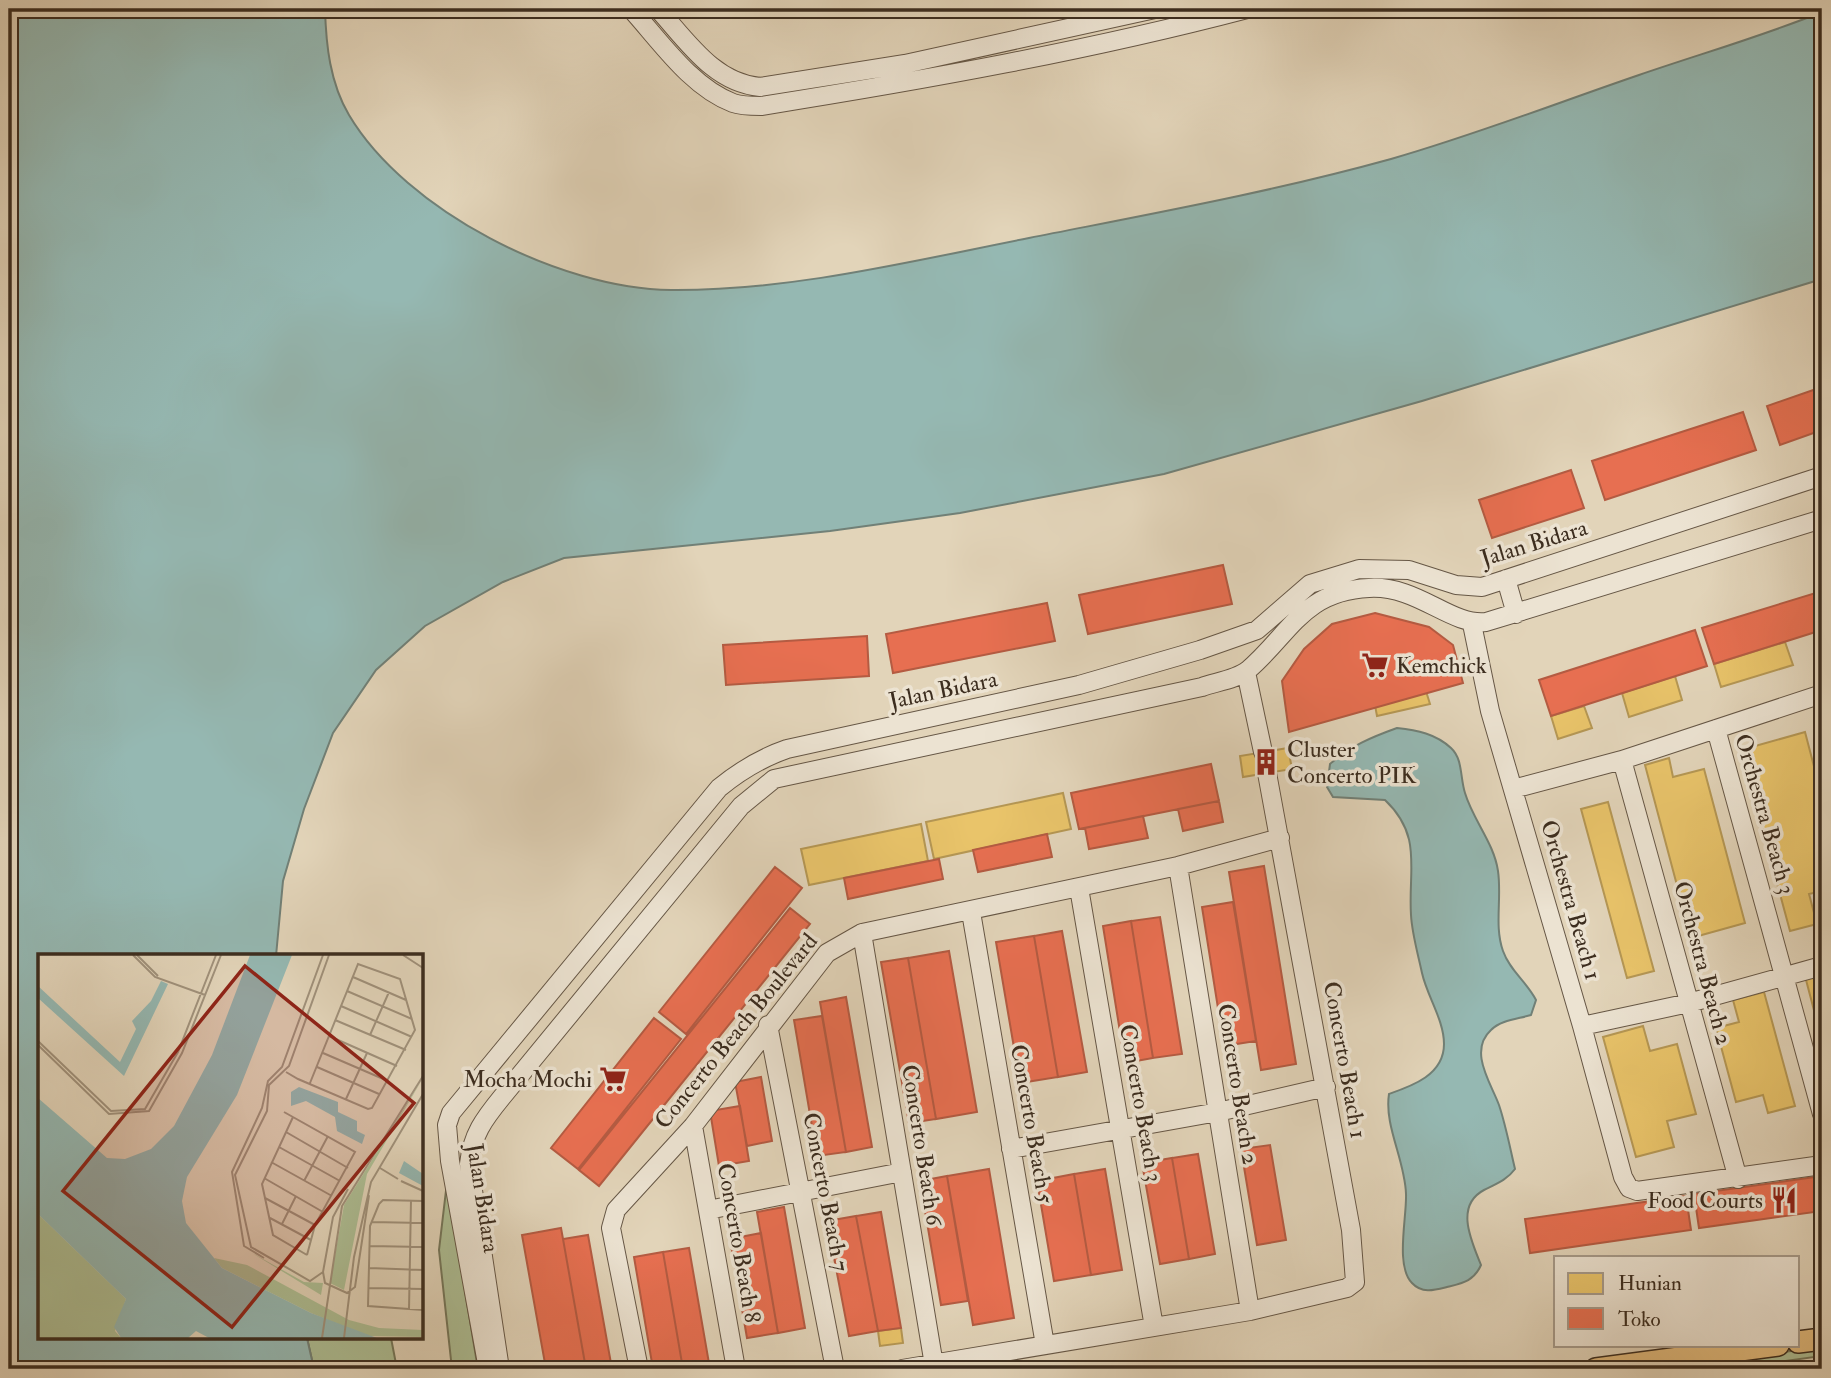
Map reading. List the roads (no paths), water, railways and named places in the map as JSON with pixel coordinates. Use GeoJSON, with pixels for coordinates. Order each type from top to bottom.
{"type":"FeatureCollection","features":[{"type":"Feature","properties":{"kind":"main road"},"geometry":{"type":"LineString","coordinates":[[1800,1342],[1822,1339]]}},
{"type":"Feature","properties":{"kind":"main road"},"geometry":{"type":"LineString","coordinates":[[1595,1369],[1770,1346]]}},
{"type":"Feature","properties":{"kind":"street"},"geometry":{"type":"LineString","coordinates":[[631,9],[671,55],[717,95],[736,104],[761,106],[908,83],[1150,34],[1247,9]]}},
{"type":"Feature","properties":{"kind":"street"},"geometry":{"type":"LineString","coordinates":[[658,9],[707,63],[727,79],[741,86],[760,87],[905,64],[1156,9]]}},
{"type":"Feature","properties":{"kind":"street","name":"Jalan Bidara"},"geometry":{"type":"LineString","coordinates":[[488,1369],[450,1161],[447,1125],[451,1113],[719,788],[763,757],[1079,685],[1231,640],[1257,630],[1310,584],[1359,569],[1409,570],[1456,585],[1482,587],[1822,476]]}},
{"type":"Feature","properties":{"kind":"street"},"geometry":{"type":"LineString","coordinates":[[1472,624],[1516,614],[1822,519]]}},
{"type":"Feature","properties":{"kind":"street"},"geometry":{"type":"LineString","coordinates":[[1506,579],[1516,614]]}},
{"type":"Feature","properties":{"kind":"street","name":"Jalan Bidara"},"geometry":{"type":"LineString","coordinates":[[500,1369],[469,1164],[473,1139],[480,1124],[741,806],[774,779],[973,735],[1050,722],[1189,690],[1246,671],[1299,614],[1322,600],[1344,592],[1367,587],[1410,593],[1472,624]]}},
{"type":"Feature","properties":{"kind":"street","name":"Orchestra Beach 1"},"geometry":{"type":"LineString","coordinates":[[1472,624],[1490,712],[1582,1026],[1623,1177],[1629,1188],[1637,1191],[1738,1179]]}},
{"type":"Feature","properties":{"kind":"street"},"geometry":{"type":"LineString","coordinates":[[1246,671],[1263,752]]}},
{"type":"Feature","properties":{"kind":"street"},"geometry":{"type":"LineString","coordinates":[[1513,789],[1622,760],[1822,696]]}},
{"type":"Feature","properties":{"kind":"street"},"geometry":{"type":"LineString","coordinates":[[969,709],[973,735]]}},
{"type":"Feature","properties":{"kind":"street","name":"Orchestra Beach 3"},"geometry":{"type":"LineString","coordinates":[[1716,729],[1822,1114]]}},
{"type":"Feature","properties":{"kind":"street"},"geometry":{"type":"LineString","coordinates":[[763,757],[774,779]]}},
{"type":"Feature","properties":{"kind":"street","name":"Orchestra Beach 2"},"geometry":{"type":"LineString","coordinates":[[1622,760],[1738,1179]]}},
{"type":"Feature","properties":{"kind":"street","name":"Concerto Beach 1"},"geometry":{"type":"LineString","coordinates":[[1250,1311],[1347,1288],[1355,1282],[1351,1230],[1267,773]]}},
{"type":"Feature","properties":{"kind":"street","name":"Concerto Beach Boulevard"},"geometry":{"type":"LineString","coordinates":[[639,1369],[611,1228],[616,1210],[693,1126],[768,1025],[827,953],[862,933],[1178,866],[1280,838]]}},
{"type":"Feature","properties":{"kind":"street","name":"Concerto Beach 2"},"geometry":{"type":"LineString","coordinates":[[1178,866],[1250,1311]]}},
{"type":"Feature","properties":{"kind":"street","name":"Concerto Beach 3"},"geometry":{"type":"LineString","coordinates":[[1079,888],[1154,1327]]}},
{"type":"Feature","properties":{"kind":"street","name":"Concerto Beach 5"},"geometry":{"type":"LineString","coordinates":[[971,912],[1045,1345]]}},
{"type":"Feature","properties":{"kind":"street","name":"Concerto Beach 6"},"geometry":{"type":"LineString","coordinates":[[862,933],[934,1364]]}},
{"type":"Feature","properties":{"kind":"street"},"geometry":{"type":"LineString","coordinates":[[1582,1026],[1689,1003],[1822,965]]}},
{"type":"Feature","properties":{"kind":"street","name":"Concerto Beach 7"},"geometry":{"type":"LineString","coordinates":[[768,1025],[835,1369]]}},
{"type":"Feature","properties":{"kind":"street"},"geometry":{"type":"LineString","coordinates":[[1011,1149],[1218,1112],[1326,1087]]}},
{"type":"Feature","properties":{"kind":"street"},"geometry":{"type":"LineString","coordinates":[[451,1113],[480,1124]]}},
{"type":"Feature","properties":{"kind":"street","name":"Concerto Beach 8"},"geometry":{"type":"LineString","coordinates":[[693,1126],[736,1369]]}},
{"type":"Feature","properties":{"kind":"street"},"geometry":{"type":"LineString","coordinates":[[1738,1179],[1822,1165]]}},
{"type":"Feature","properties":{"kind":"street"},"geometry":{"type":"LineString","coordinates":[[708,1210],[902,1172]]}},
{"type":"Feature","properties":{"kind":"street"},"geometry":{"type":"LineString","coordinates":[[902,1369],[1250,1311]]}},
{"type":"Feature","properties":{"kind":"water"},"geometry":{"type":"Polygon","coordinates":[[[9,9],[325,9],[330,64],[343,103],[375,150],[408,183],[447,212],[490,238],[535,260],[582,276],[628,286],[671,290],[761,286],[851,273],[1301,182],[1454,140],[1822,12],[1822,279],[1422,401],[1164,474],[960,513],[830,531],[564,558],[503,582],[425,626],[376,670],[333,733],[304,809],[283,881],[276,954],[38,954],[38,1340],[307,1340],[314,1369],[9,1369],[9,9]]]}},
{"type":"Feature","properties":{"kind":"water"},"geometry":{"type":"Polygon","coordinates":[[[1397,728],[1433,736],[1455,752],[1469,803],[1496,861],[1499,881],[1499,932],[1503,951],[1536,1000],[1531,1015],[1495,1027],[1484,1038],[1481,1047],[1483,1067],[1499,1105],[1515,1169],[1505,1179],[1475,1197],[1470,1205],[1468,1225],[1481,1265],[1475,1275],[1467,1280],[1453,1286],[1429,1290],[1420,1289],[1412,1283],[1404,1265],[1405,1181],[1388,1106],[1389,1094],[1417,1083],[1433,1071],[1443,1055],[1444,1044],[1441,1026],[1422,973],[1413,929],[1409,840],[1397,813],[1385,800],[1333,797],[1327,787],[1330,764],[1345,752],[1397,728]]]}},
{"type":"Feature","properties":{"kind":"place","name":"Kemchick"},"geometry":{"type":"Point","coordinates":[1375,665]}},
{"type":"Feature","properties":{"kind":"place","name":"Cluster Concerto PIK"},"geometry":{"type":"Point","coordinates":[1266,762]}},
{"type":"Feature","properties":{"kind":"place","name":"Mocha Mochi"},"geometry":{"type":"Point","coordinates":[613,1079]}},
{"type":"Feature","properties":{"kind":"place","name":"Food Courts"},"geometry":{"type":"Point","coordinates":[1784,1200]}}]}
